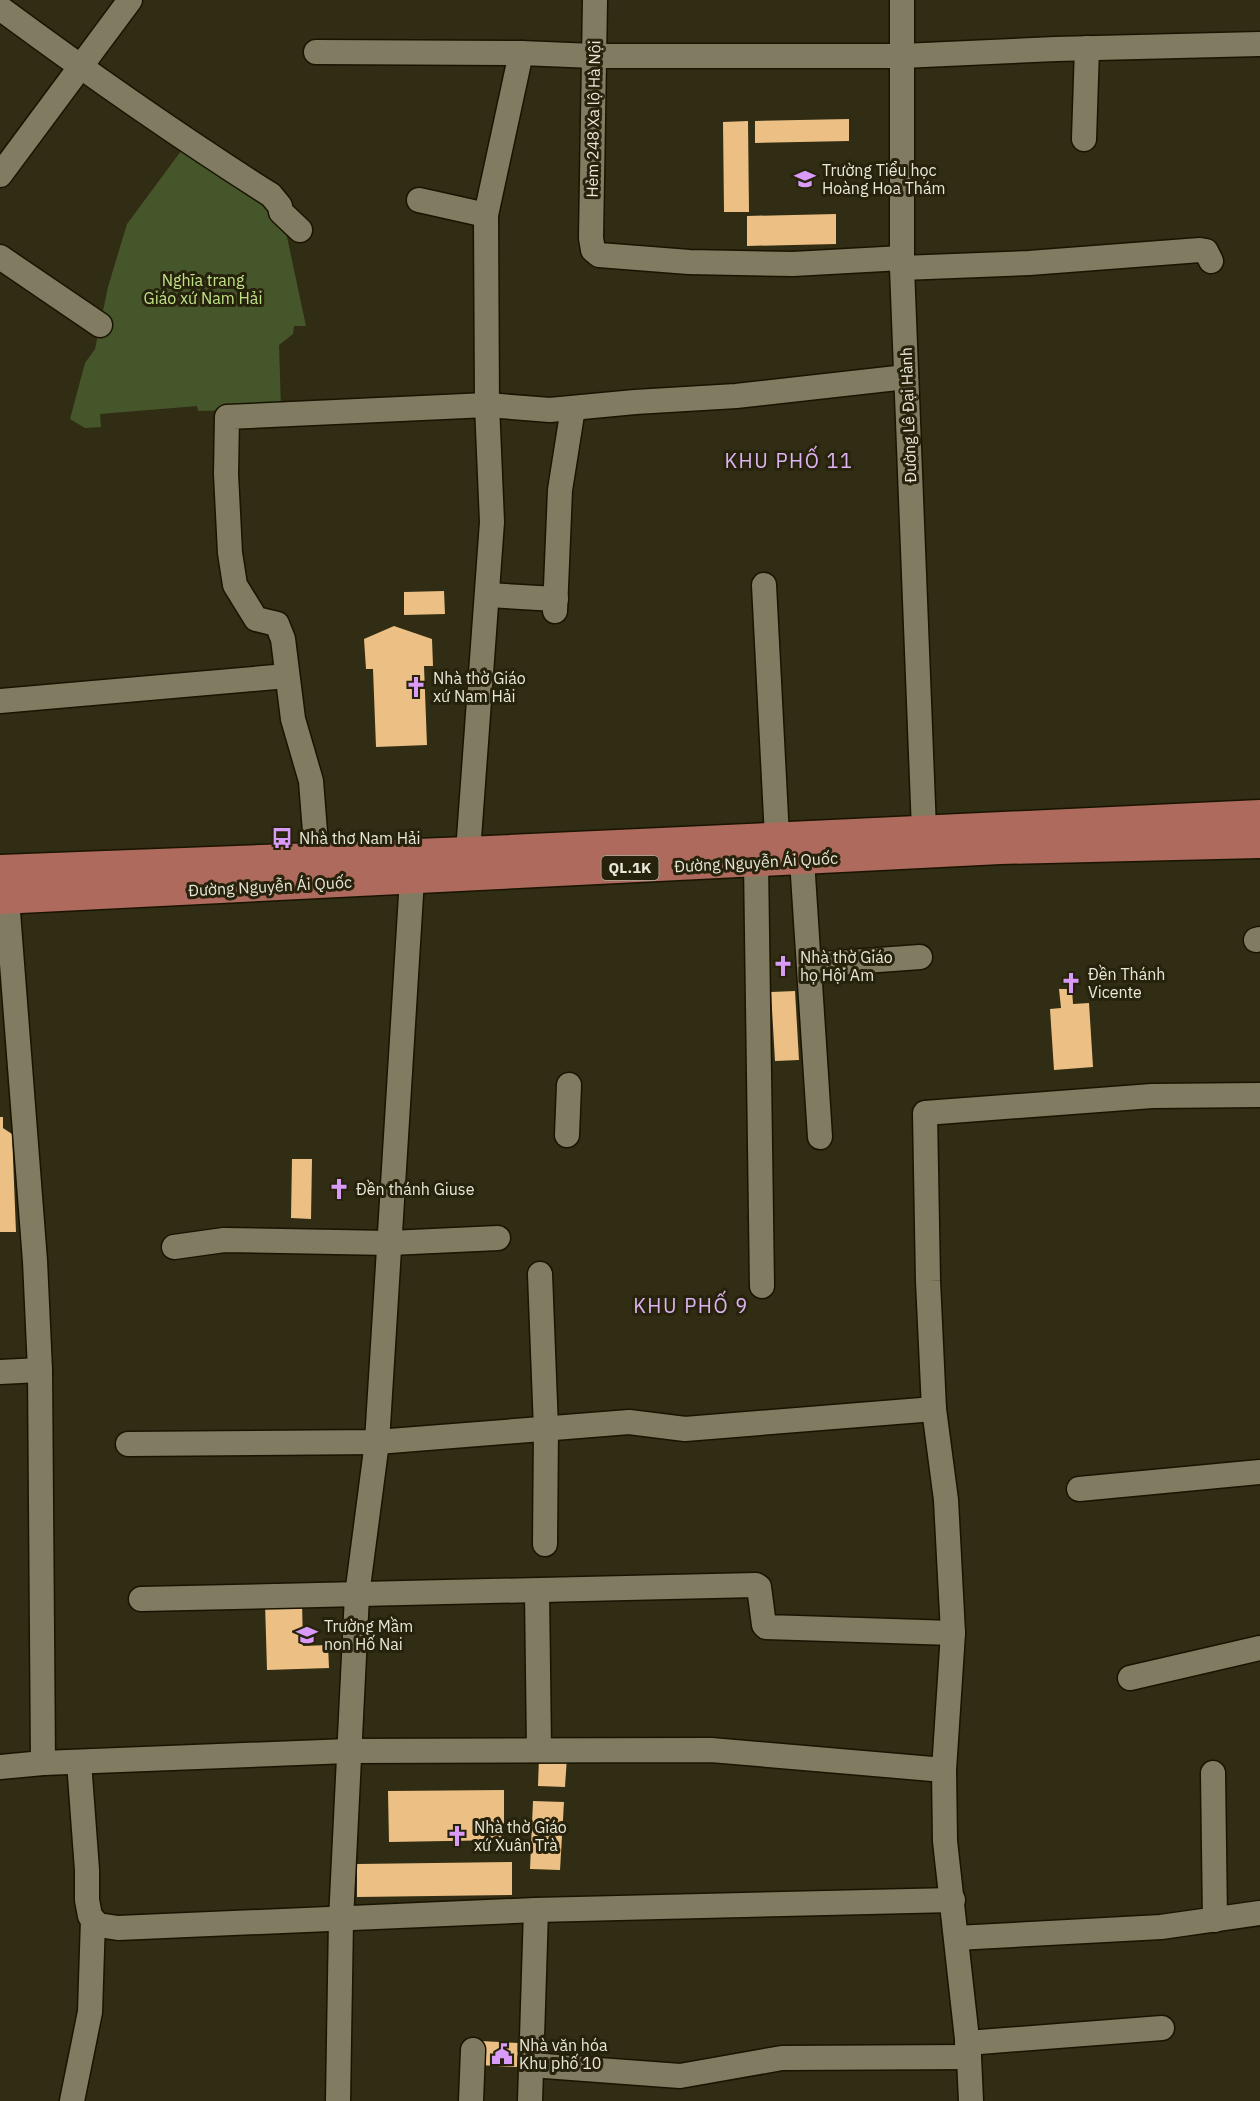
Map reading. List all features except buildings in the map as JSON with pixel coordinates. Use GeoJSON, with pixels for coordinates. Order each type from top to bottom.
{"type":"FeatureCollection","features":[{"type":"Feature","properties":{"kind":"main road","name":"Đường Nguyễn Ái Quốc"},"geometry":{"type":"LineString","coordinates":[[3,884],[317,857],[1260,815]]}},
{"type":"Feature","properties":{"kind":"main road","name":"Đường Nguyễn Ái Quốc"},"geometry":{"type":"LineString","coordinates":[[3,884],[412,879],[1000,849],[1260,843]]}},
{"type":"Feature","properties":{"kind":"street"},"geometry":{"type":"LineString","coordinates":[[0,175],[130,0]]}},
{"type":"Feature","properties":{"kind":"street","name":"Hẻm 248 Xa lộ Hà Nội"},"geometry":{"type":"LineString","coordinates":[[595,0],[591,238],[593,250],[599,255],[632,259],[793,264],[902,263]]}},
{"type":"Feature","properties":{"kind":"street","name":"Đường Lê Đại Hành"},"geometry":{"type":"LineString","coordinates":[[902,0],[902,263],[924,830]]}},
{"type":"Feature","properties":{"kind":"street"},"geometry":{"type":"LineString","coordinates":[[0,8],[201,151],[271,195],[280,206],[281,212],[300,230]]}},
{"type":"Feature","properties":{"kind":"street"},"geometry":{"type":"LineString","coordinates":[[316,52],[521,53],[594,56],[902,56],[1260,44]]}},
{"type":"Feature","properties":{"kind":"street"},"geometry":{"type":"LineString","coordinates":[[1084,139],[1087,48]]}},
{"type":"Feature","properties":{"kind":"street"},"geometry":{"type":"LineString","coordinates":[[468,852],[492,522],[487,405],[486,215],[521,53]]}},
{"type":"Feature","properties":{"kind":"street"},"geometry":{"type":"LineString","coordinates":[[419,200],[486,215]]}},
{"type":"Feature","properties":{"kind":"street"},"geometry":{"type":"LineString","coordinates":[[902,263],[1029,263],[1200,250],[1209,255],[1211,261]]}},
{"type":"Feature","properties":{"kind":"street"},"geometry":{"type":"LineString","coordinates":[[0,256],[100,325]]}},
{"type":"Feature","properties":{"kind":"street"},"geometry":{"type":"LineString","coordinates":[[317,857],[310,781],[293,719],[283,639],[277,624],[256,619],[235,585],[230,553],[226,474],[227,417],[487,405],[550,410],[736,396],[906,376]]}},
{"type":"Feature","properties":{"kind":"street"},"geometry":{"type":"LineString","coordinates":[[488,596],[556,605],[560,490],[573,408]]}},
{"type":"Feature","properties":{"kind":"street"},"geometry":{"type":"LineString","coordinates":[[764,585],[777,837]]}},
{"type":"Feature","properties":{"kind":"street"},"geometry":{"type":"LineString","coordinates":[[0,701],[287,676]]}},
{"type":"Feature","properties":{"kind":"street"},"geometry":{"type":"LineString","coordinates":[[802,860],[820,1137]]}},
{"type":"Feature","properties":{"kind":"street"},"geometry":{"type":"LineString","coordinates":[[756,862],[762,1286]]}},
{"type":"Feature","properties":{"kind":"street"},"geometry":{"type":"LineString","coordinates":[[338,2101],[341,1920],[357,1595],[377,1442],[412,879]]}},
{"type":"Feature","properties":{"kind":"street"},"geometry":{"type":"LineString","coordinates":[[3,884],[35,1261],[40,1370],[43,1762]]}},
{"type":"Feature","properties":{"kind":"street"},"geometry":{"type":"LineString","coordinates":[[809,965],[920,957]]}},
{"type":"Feature","properties":{"kind":"street"},"geometry":{"type":"LineString","coordinates":[[567,1135],[569,1085]]}},
{"type":"Feature","properties":{"kind":"street"},"geometry":{"type":"LineString","coordinates":[[971,2101],[968,2050],[945,1840],[944,1770],[953,1633],[946,1500],[934,1409],[928,1281],[925,1113],[1152,1096],[1260,1095]]}},
{"type":"Feature","properties":{"kind":"street"},"geometry":{"type":"LineString","coordinates":[[174,1246],[224,1240],[390,1243],[498,1238]]}},
{"type":"Feature","properties":{"kind":"street"},"geometry":{"type":"LineString","coordinates":[[540,1274],[546,1429],[545,1544]]}},
{"type":"Feature","properties":{"kind":"street"},"geometry":{"type":"LineString","coordinates":[[0,1372],[40,1370]]}},
{"type":"Feature","properties":{"kind":"street"},"geometry":{"type":"LineString","coordinates":[[129,1444],[377,1442],[629,1422],[685,1429],[934,1409]]}},
{"type":"Feature","properties":{"kind":"street"},"geometry":{"type":"LineString","coordinates":[[1079,1489],[1260,1472]]}},
{"type":"Feature","properties":{"kind":"street"},"geometry":{"type":"LineString","coordinates":[[141,1599],[756,1585],[759,1587],[766,1628],[953,1633]]}},
{"type":"Feature","properties":{"kind":"street"},"geometry":{"type":"LineString","coordinates":[[537,1591],[539,1750]]}},
{"type":"Feature","properties":{"kind":"street"},"geometry":{"type":"LineString","coordinates":[[1130,1678],[1260,1648]]}},
{"type":"Feature","properties":{"kind":"street"},"geometry":{"type":"LineString","coordinates":[[0,1767],[43,1762],[348,1751],[711,1750],[944,1770]]}},
{"type":"Feature","properties":{"kind":"street"},"geometry":{"type":"LineString","coordinates":[[79,1762],[87,1899],[90,1916],[98,1925],[118,1928],[536,1910],[953,1900]]}},
{"type":"Feature","properties":{"kind":"street"},"geometry":{"type":"LineString","coordinates":[[1213,1773],[1215,1920]]}},
{"type":"Feature","properties":{"kind":"street"},"geometry":{"type":"LineString","coordinates":[[530,2101],[536,1910]]}},
{"type":"Feature","properties":{"kind":"street"},"geometry":{"type":"LineString","coordinates":[[956,1938],[1161,1928],[1260,1913]]}},
{"type":"Feature","properties":{"kind":"street"},"geometry":{"type":"LineString","coordinates":[[72,2101],[90,2012],[93,1920]]}},
{"type":"Feature","properties":{"kind":"street"},"geometry":{"type":"LineString","coordinates":[[531,2065],[680,2076],[782,2058],[968,2050],[1162,2028]]}},
{"type":"Feature","properties":{"kind":"street"},"geometry":{"type":"LineString","coordinates":[[471,2101],[473,2050]]}},
{"type":"Feature","properties":{"kind":"green space","name":"Nghĩa trang Giáo xứ Nam Hải"},"geometry":{"type":"Polygon","coordinates":[[[184,147],[266,199],[284,223],[306,326],[294,326],[293,334],[279,345],[281,409],[198,411],[197,406],[100,414],[101,427],[85,428],[70,419],[85,363],[95,349],[108,287],[127,224],[184,147]]]}},
{"type":"Feature","properties":{"kind":"place","name":"Trường Tiểu học Hoàng Hoa Thám"},"geometry":{"type":"Point","coordinates":[805,179]}},
{"type":"Feature","properties":{"kind":"place","name":"Nhà thờ Giáo xứ Nam Hải"},"geometry":{"type":"Point","coordinates":[416,687]}},
{"type":"Feature","properties":{"kind":"place","name":"Nhà thơ Nam Hải"},"geometry":{"type":"Point","coordinates":[282,838]}},
{"type":"Feature","properties":{"kind":"place","name":"Nhà thờ Giáo họ Hội Am"},"geometry":{"type":"Point","coordinates":[783,966]}},
{"type":"Feature","properties":{"kind":"place","name":"Đền Thánh Vicente"},"geometry":{"type":"Point","coordinates":[1071,983]}},
{"type":"Feature","properties":{"kind":"place","name":"Đền thánh Giuse"},"geometry":{"type":"Point","coordinates":[339,1189]}},
{"type":"Feature","properties":{"kind":"place","name":"Trường Mầm non Hố Nai"},"geometry":{"type":"Point","coordinates":[307,1635]}},
{"type":"Feature","properties":{"kind":"place","name":"Nhà thờ Giáo xứ Xuân Trà"},"geometry":{"type":"Point","coordinates":[457,1836]}},
{"type":"Feature","properties":{"kind":"place","name":"Nhà văn hóa Khu phố 10"},"geometry":{"type":"Point","coordinates":[502,2054]}},
{"type":"Feature","properties":{"kind":"district","name":"KHU PHỐ 11"},"geometry":{"type":"Point","coordinates":[789,461]}},
{"type":"Feature","properties":{"kind":"district","name":"KHU PHỐ 9"},"geometry":{"type":"Point","coordinates":[691,1306]}}]}
